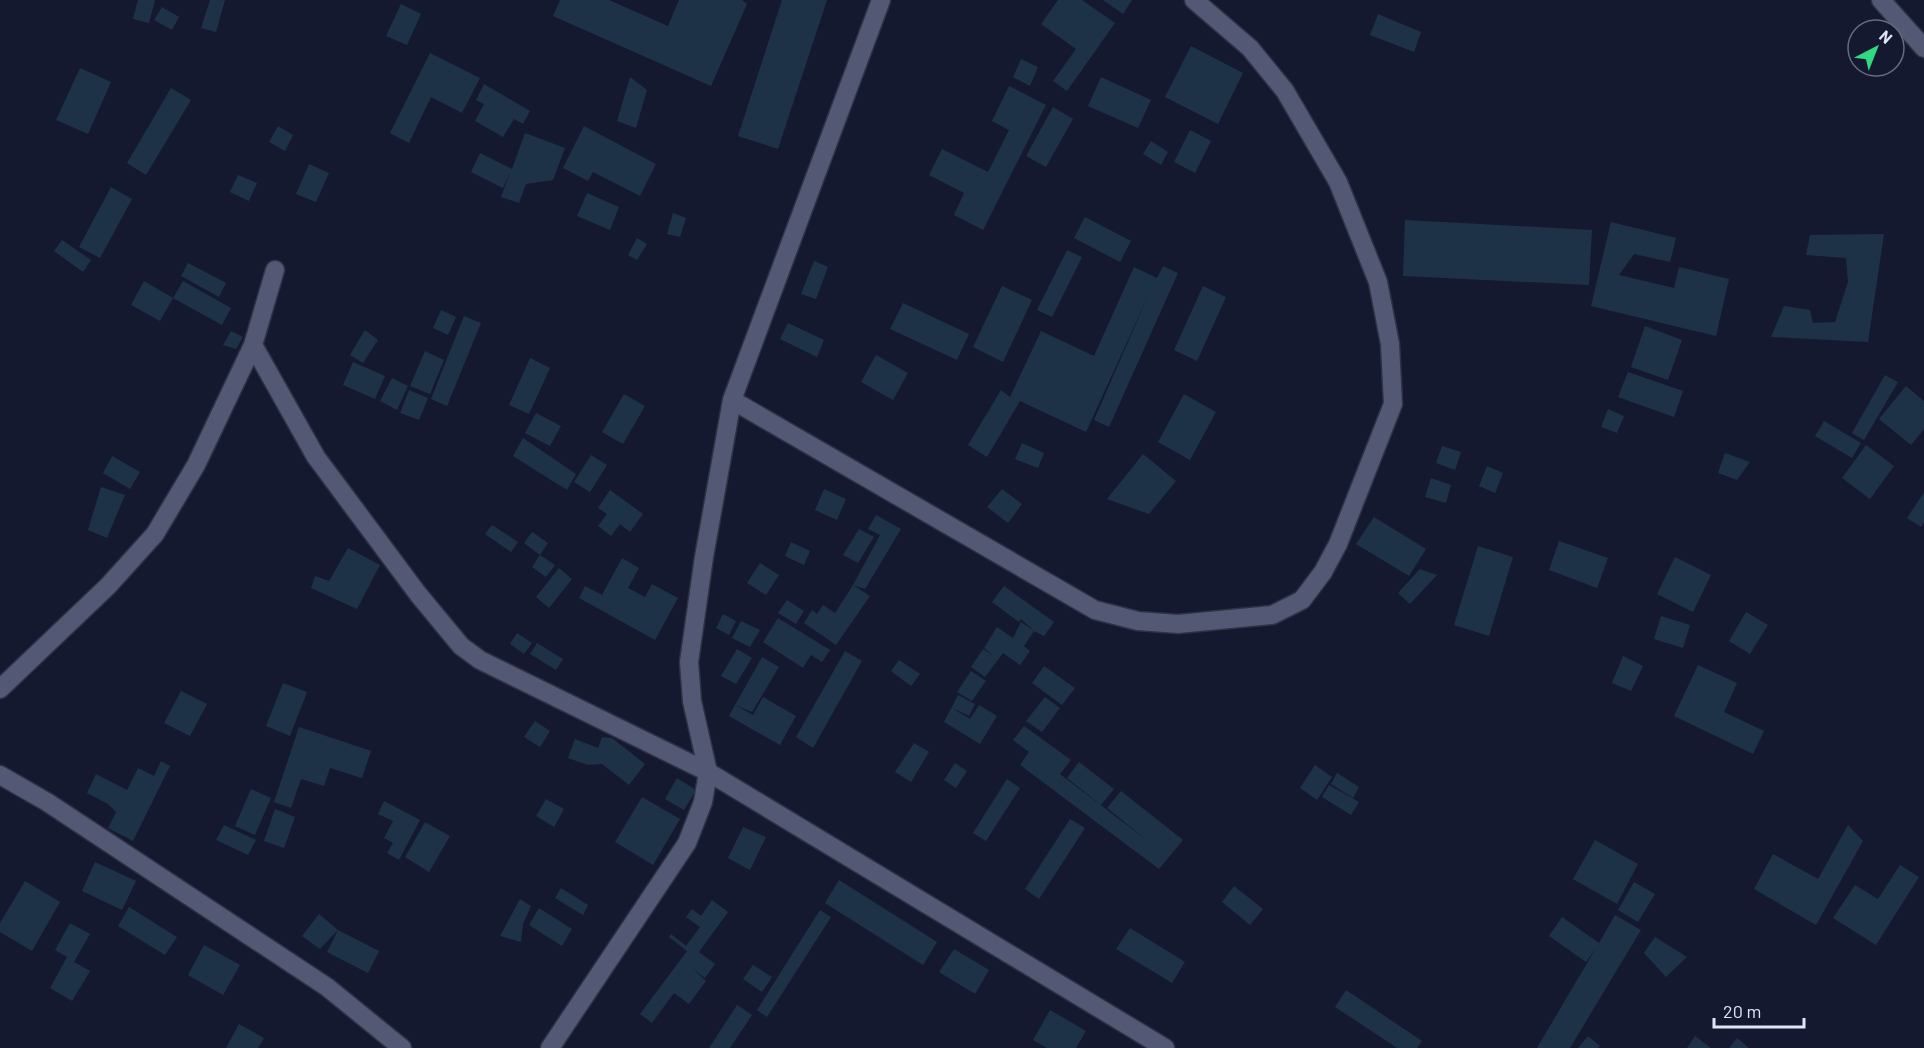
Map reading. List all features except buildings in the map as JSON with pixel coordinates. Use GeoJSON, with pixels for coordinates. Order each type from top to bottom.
{"type":"FeatureCollection","features":[{"type":"Feature","properties":{"kind":"street"},"geometry":{"type":"LineString","coordinates":[[550,1048],[687,843],[703,802],[708,772],[692,701],[689,662],[704,557],[732,400],[881,0]]}},
{"type":"Feature","properties":{"kind":"street"},"geometry":{"type":"LineString","coordinates":[[732,400],[1095,610],[1138,621],[1178,624],[1272,615],[1302,600],[1323,572],[1338,544],[1393,404],[1390,344],[1378,282],[1338,182],[1285,91],[1250,48],[1194,0]]}},
{"type":"Feature","properties":{"kind":"street"},"geometry":{"type":"LineString","coordinates":[[1881,0],[1924,48]]}},
{"type":"Feature","properties":{"kind":"street"},"geometry":{"type":"LineString","coordinates":[[0,689],[108,586],[155,534],[196,465],[253,345],[274,270]]}},
{"type":"Feature","properties":{"kind":"street"},"geometry":{"type":"LineString","coordinates":[[253,345],[316,457],[418,594],[461,645],[480,660],[708,772],[1165,1048]]}},
{"type":"Feature","properties":{"kind":"street"},"geometry":{"type":"LineString","coordinates":[[0,775],[47,802],[327,987],[402,1048]]}}]}
